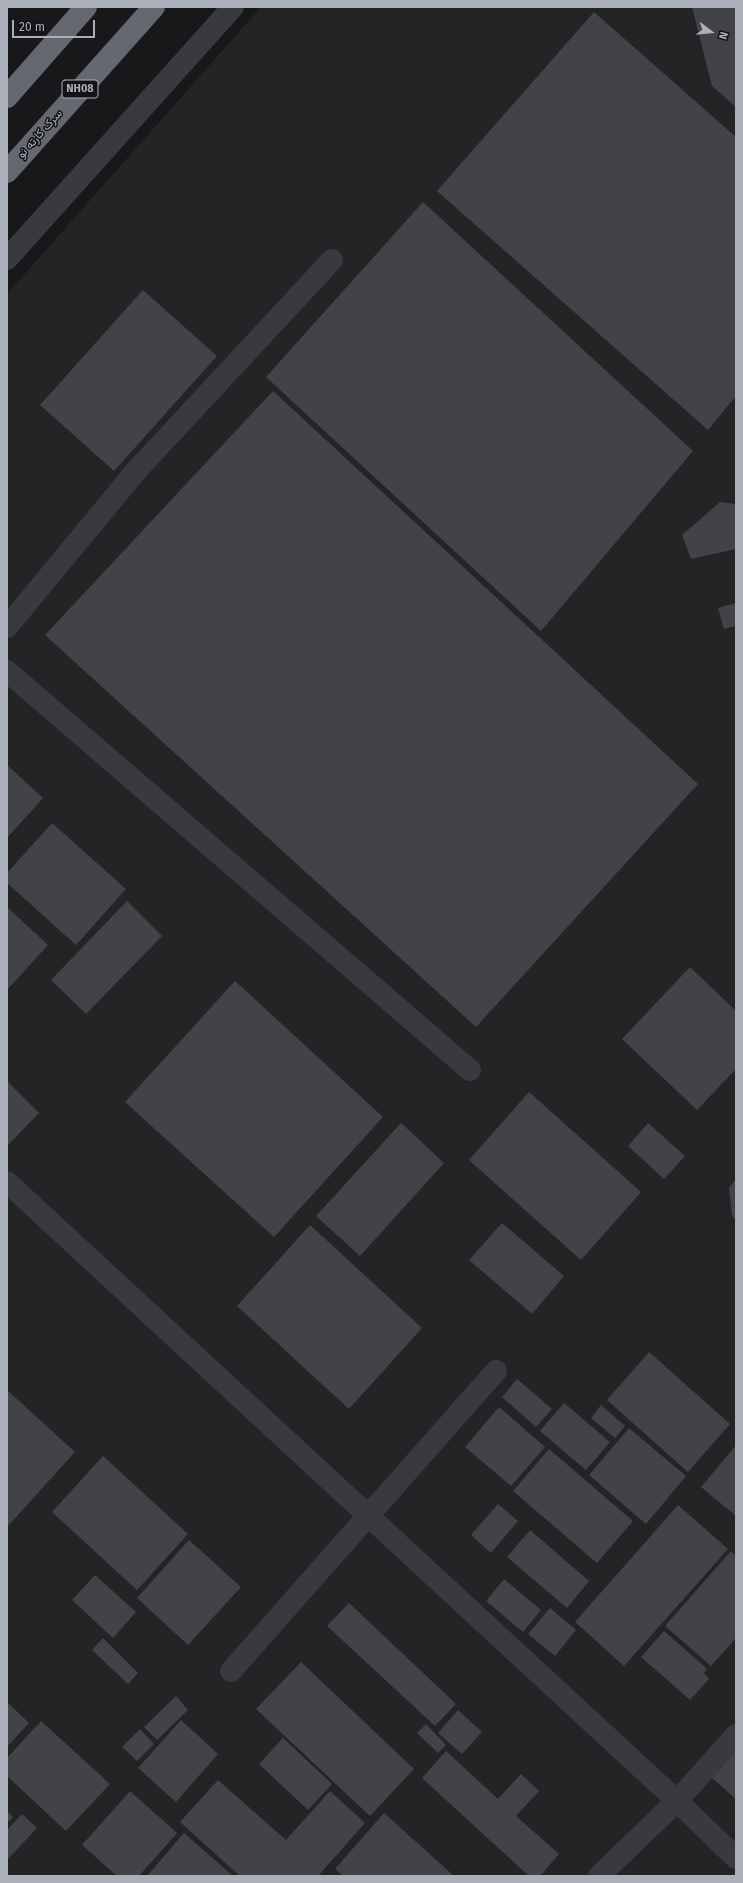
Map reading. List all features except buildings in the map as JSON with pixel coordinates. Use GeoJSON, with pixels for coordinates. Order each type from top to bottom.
{"type":"FeatureCollection","features":[{"type":"Feature","properties":{"kind":"highway"},"geometry":{"type":"LineString","coordinates":[[7,97],[86,7]]}},
{"type":"Feature","properties":{"kind":"highway","name":"سرک کارته نو"},"geometry":{"type":"LineString","coordinates":[[7,172],[154,7]]}},
{"type":"Feature","properties":{"kind":"street"},"geometry":{"type":"LineString","coordinates":[[7,259],[233,7]]}},
{"type":"Feature","properties":{"kind":"street"},"geometry":{"type":"LineString","coordinates":[[7,627],[136,471],[332,260]]}},
{"type":"Feature","properties":{"kind":"street"},"geometry":{"type":"LineString","coordinates":[[7,671],[470,1070]]}},
{"type":"Feature","properties":{"kind":"street"},"geometry":{"type":"LineString","coordinates":[[7,1182],[677,1801],[736,1858]]}},
{"type":"Feature","properties":{"kind":"street"},"geometry":{"type":"LineString","coordinates":[[231,1671],[496,1372]]}},
{"type":"Feature","properties":{"kind":"street"},"geometry":{"type":"LineString","coordinates":[[599,1876],[677,1801],[736,1735]]}},
{"type":"Feature","properties":{"kind":"shaded area"},"geometry":{"type":"Polygon","coordinates":[[[261,7],[736,7],[736,1876],[7,1876],[7,294],[261,7]]]}}]}
